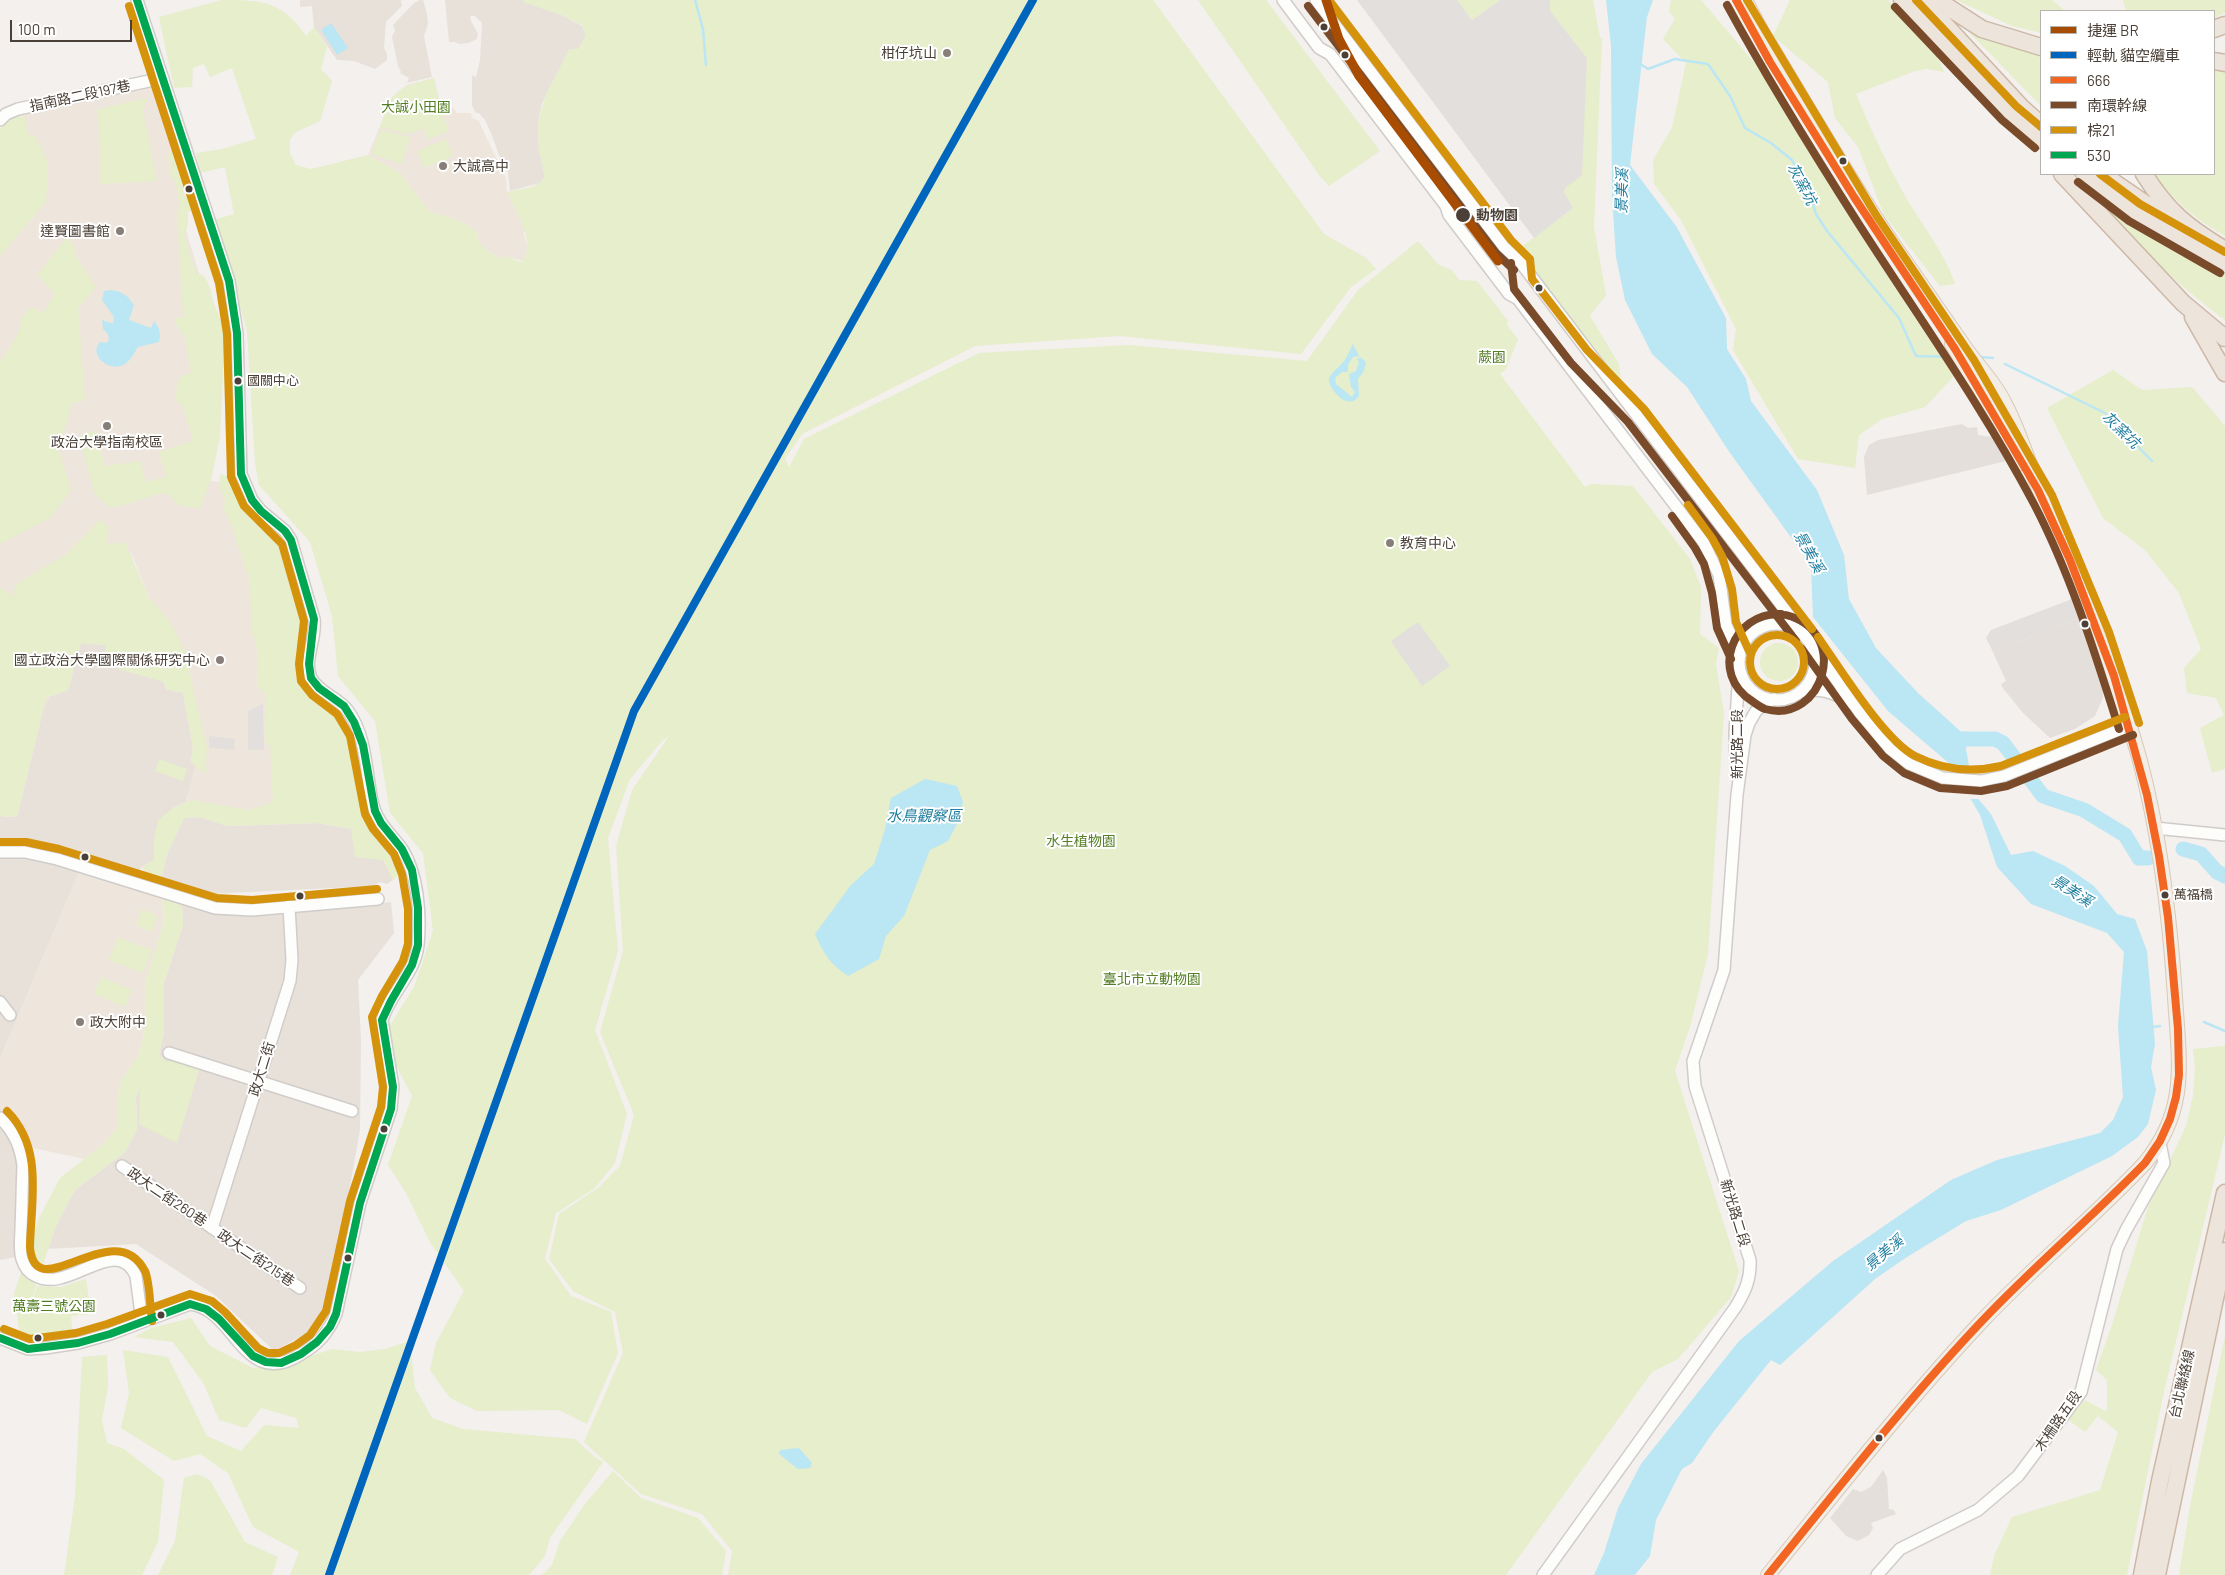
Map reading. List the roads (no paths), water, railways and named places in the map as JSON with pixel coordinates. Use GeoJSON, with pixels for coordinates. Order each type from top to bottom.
{"type":"FeatureCollection","features":[{"type":"Feature","properties":{"kind":"highway"},"geometry":{"type":"LineString","coordinates":[[1902,0],[2009,113],[2040,149]]}},
{"type":"Feature","properties":{"kind":"highway"},"geometry":{"type":"LineString","coordinates":[[1922,0],[2040,124]]}},
{"type":"Feature","properties":{"kind":"highway"},"geometry":{"type":"LineString","coordinates":[[1938,0],[1982,29],[2040,47]]}},
{"type":"Feature","properties":{"kind":"highway"},"geometry":{"type":"LineString","coordinates":[[2009,113],[2040,139]]}},
{"type":"Feature","properties":{"kind":"highway"},"geometry":{"type":"LineString","coordinates":[[2063,175],[2184,303],[2225,338]]}},
{"type":"Feature","properties":{"kind":"highway"},"geometry":{"type":"LineString","coordinates":[[2085,175],[2134,212],[2225,264]]}},
{"type":"Feature","properties":{"kind":"highway"},"geometry":{"type":"LineString","coordinates":[[2103,175],[2203,243],[2225,252]]}},
{"type":"Feature","properties":{"kind":"highway"},"geometry":{"type":"LineString","coordinates":[[2145,175],[2165,204],[2189,228],[2225,252]]}},
{"type":"Feature","properties":{"kind":"highway"},"geometry":{"type":"LineString","coordinates":[[2184,303],[2225,373]]}},
{"type":"Feature","properties":{"kind":"highway","name":"台北聯絡線"},"geometry":{"type":"LineString","coordinates":[[2142,1575],[2160,1482],[2225,1193]]}},
{"type":"Feature","properties":{"kind":"highway","name":"台北聯絡線"},"geometry":{"type":"LineString","coordinates":[[2157,1575],[2225,1251]]}},
{"type":"Feature","properties":{"kind":"highway"},"geometry":{"type":"LineString","coordinates":[[2168,1575],[2177,1480]]}},
{"type":"Feature","properties":{"kind":"main road","name":"木柵路五段"},"geometry":{"type":"LineString","coordinates":[[1736,0],[1755,36],[1868,220],[1946,335],[2043,500]]}},
{"type":"Feature","properties":{"kind":"main road","name":"木柵路五段"},"geometry":{"type":"LineString","coordinates":[[1746,0],[1762,32],[1874,215],[1965,347],[1993,384],[2012,418],[2043,500],[2100,636],[2139,758],[2154,828],[2171,945],[2179,1069],[2176,1104],[2170,1123],[2160,1143],[2133,1176],[2000,1303],[1959,1346],[1891,1423],[1768,1575]]}},
{"type":"Feature","properties":{"kind":"main road"},"geometry":{"type":"LineString","coordinates":[[1996,419],[2008,420],[2012,418]]}},
{"type":"Feature","properties":{"kind":"street"},"geometry":{"type":"LineString","coordinates":[[0,1338],[28,1348],[52,1348],[96,1339],[180,1306],[196,1305],[216,1317],[248,1353],[267,1363],[281,1362],[298,1356],[314,1345],[334,1320],[364,1185],[391,1109],[393,1087],[382,1020],[384,1012],[416,958],[418,932],[413,878],[408,861],[396,841],[379,821],[373,806],[364,749],[358,728],[347,709],[316,685],[311,678],[309,658],[315,624],[291,540],[285,531],[261,511],[245,486],[240,462],[237,333],[233,299],[224,264],[138,2],[150,0]]}},
{"type":"Feature","properties":{"kind":"street","name":"新光路二段"},"geometry":{"type":"LineString","coordinates":[[1283,0],[1319,48],[1330,54],[1446,206],[1450,216],[1509,294],[1518,299],[1546,334],[1704,543],[1719,575],[1726,626],[1740,659],[1735,733],[1737,795]]}},
{"type":"Feature","properties":{"kind":"street"},"geometry":{"type":"LineString","coordinates":[[1316,0],[1504,247],[1521,263],[1807,639],[1860,713],[1890,749],[1909,764],[1933,775],[1956,780],[1981,781],[2020,771],[2129,726]]}},
{"type":"Feature","properties":{"kind":"street","name":"指南路二段197巷"},"geometry":{"type":"LineString","coordinates":[[0,120],[6,114],[18,109],[163,78]]}},
{"type":"Feature","properties":{"kind":"street"},"geometry":{"type":"LineString","coordinates":[[1800,692],[1806,686],[1814,669],[1813,651],[1807,639],[1790,626],[1782,624],[1758,629],[1746,640],[1740,659],[1741,672],[1750,688],[1765,698],[1774,699],[1792,696],[1809,690],[1827,691],[1843,698],[1860,713]]}},
{"type":"Feature","properties":{"kind":"street","name":"新光路二段"},"geometry":{"type":"LineString","coordinates":[[1543,1575],[1735,1308],[1749,1282],[1750,1260],[1695,1086],[1692,1066],[1724,970],[1737,795],[1745,735],[1749,723],[1761,707],[1774,699]]}},
{"type":"Feature","properties":{"kind":"street"},"geometry":{"type":"LineString","coordinates":[[2154,828],[2225,835]]}},
{"type":"Feature","properties":{"kind":"street"},"geometry":{"type":"LineString","coordinates":[[0,852],[25,852],[57,859],[215,908],[252,910],[378,898]]}},
{"type":"Feature","properties":{"kind":"street","name":"政大二街"},"geometry":{"type":"LineString","coordinates":[[212,1228],[292,969],[289,906]]}},
{"type":"Feature","properties":{"kind":"street"},"geometry":{"type":"LineString","coordinates":[[0,1002],[10,1015]]}},
{"type":"Feature","properties":{"kind":"street"},"geometry":{"type":"LineString","coordinates":[[169,1053],[352,1111]]}},
{"type":"Feature","properties":{"kind":"street"},"geometry":{"type":"LineString","coordinates":[[0,1118],[15,1136],[21,1154],[23,1166],[20,1249],[25,1267],[34,1275],[50,1280],[65,1277],[106,1260],[114,1259],[125,1262],[134,1270],[136,1276],[142,1322]]}},
{"type":"Feature","properties":{"kind":"street","name":"木柵路五段"},"geometry":{"type":"LineString","coordinates":[[1877,1575],[1900,1549],[1978,1510],[2018,1476],[2081,1392],[2117,1249],[2164,1163],[2160,1143]]}},
{"type":"Feature","properties":{"kind":"street","name":"政大二街260巷"},"geometry":{"type":"LineString","coordinates":[[122,1166],[212,1228]]}},
{"type":"Feature","properties":{"kind":"street","name":"政大二街215巷"},"geometry":{"type":"LineString","coordinates":[[212,1228],[300,1288]]}},
{"type":"Feature","properties":{"kind":"water","name":"景美溪"},"geometry":{"type":"Polygon","coordinates":[[[1606,0],[1653,0],[1647,17],[1630,165],[1676,226],[1726,318],[1727,349],[1746,379],[1751,401],[1817,490],[1844,555],[1849,599],[1876,648],[1918,693],[1968,738],[1966,749],[1974,794],[1991,814],[2011,855],[2033,851],[2065,866],[2094,886],[2117,914],[2135,919],[2147,951],[2155,1044],[2151,1067],[2156,1090],[2148,1124],[2138,1137],[2112,1156],[2001,1210],[1966,1221],[1875,1279],[1780,1365],[1771,1360],[1714,1431],[1692,1463],[1682,1469],[1656,1520],[1650,1556],[1635,1575],[1594,1575],[1604,1553],[1618,1508],[1641,1464],[1739,1341],[1833,1261],[1951,1180],[1997,1160],[2100,1133],[2113,1120],[2123,1097],[2118,1026],[2124,952],[2107,933],[2031,904],[1997,867],[1980,815],[1951,765],[1888,711],[1813,617],[1811,565],[1730,453],[1687,387],[1652,354],[1625,300],[1616,257],[1612,195],[1611,46],[1606,0]]]}},
{"type":"Feature","properties":{"kind":"water"},"geometry":{"type":"Polygon","coordinates":[[[331,23],[348,48],[337,55],[321,30],[331,23]]]}},
{"type":"Feature","properties":{"kind":"water"},"geometry":{"type":"Polygon","coordinates":[[[110,290],[124,294],[134,305],[129,320],[151,328],[154,321],[160,333],[159,342],[138,347],[128,362],[118,367],[106,364],[98,357],[97,352],[100,342],[106,343],[109,340],[108,334],[103,329],[102,319],[113,323],[114,317],[102,300],[104,291],[110,290]]]}},
{"type":"Feature","properties":{"kind":"water"},"geometry":{"type":"Polygon","coordinates":[[[1353,344],[1359,356],[1353,357],[1348,365],[1348,372],[1342,372],[1335,378],[1336,384],[1352,397],[1355,392],[1351,387],[1349,374],[1356,371],[1359,362],[1357,359],[1360,357],[1366,362],[1364,371],[1358,379],[1359,396],[1349,402],[1334,392],[1329,379],[1345,359],[1353,344]]]}},
{"type":"Feature","properties":{"kind":"water","name":"水鳥觀察區"},"geometry":{"type":"Polygon","coordinates":[[[925,779],[957,786],[963,802],[957,824],[948,841],[930,850],[904,916],[886,936],[879,959],[848,976],[828,958],[815,934],[851,885],[874,864],[885,829],[891,798],[925,779]]]}},
{"type":"Feature","properties":{"kind":"water"},"geometry":{"type":"Polygon","coordinates":[[[799,1448],[812,1463],[810,1468],[798,1469],[779,1454],[780,1450],[799,1448]]]}},
{"type":"Feature","properties":{"kind":"waterway"},"geometry":{"type":"LineString","coordinates":[[695,0],[703,29],[706,65]]}},
{"type":"Feature","properties":{"kind":"waterway","name":"灰窯坑"},"geometry":{"type":"LineString","coordinates":[[1639,63],[1648,69],[1675,59],[1708,64],[1730,96],[1745,128],[1771,143],[1792,160],[1809,191],[1816,214],[1827,231],[1899,318],[1916,356],[1953,357]]}},
{"type":"Feature","properties":{"kind":"waterway","name":"灰窯坑"},"geometry":{"type":"LineString","coordinates":[[1979,357],[1993,358]]}},
{"type":"Feature","properties":{"kind":"waterway","name":"灰窯坑"},"geometry":{"type":"LineString","coordinates":[[2005,364],[2105,413],[2152,461]]}},
{"type":"Feature","properties":{"kind":"waterway"},"geometry":{"type":"LineString","coordinates":[[1953,739],[1995,739],[2003,743],[2043,796],[2084,810],[2125,835],[2139,858],[2148,858]]}},
{"type":"Feature","properties":{"kind":"waterway"},"geometry":{"type":"LineString","coordinates":[[2183,849],[2201,854],[2217,872],[2225,876]]}},
{"type":"Feature","properties":{"kind":"waterway"},"geometry":{"type":"LineString","coordinates":[[2204,1022],[2225,1031]]}},
{"type":"Feature","properties":{"kind":"waterway"},"geometry":{"type":"LineString","coordinates":[[2152,1027],[2160,1026]]}},
{"type":"Feature","properties":{"kind":"metro line","name":"BR"},"geometry":{"type":"LineString","coordinates":[[1326,0],[1339,39],[1359,76],[1498,261]]}},
{"type":"Feature","properties":{"kind":"tram line","name":"貓空纜車"},"geometry":{"type":"LineString","coordinates":[[329,1575],[634,711],[1033,0]]}},
{"type":"Feature","properties":{"kind":"place","name":"柑仔坑山"},"geometry":{"type":"Point","coordinates":[947,53]}},
{"type":"Feature","properties":{"kind":"place","name":"大誠高中"},"geometry":{"type":"Point","coordinates":[443,166]}},
{"type":"Feature","properties":{"kind":"place","name":"動物園"},"geometry":{"type":"Point","coordinates":[1463,215]}},
{"type":"Feature","properties":{"kind":"place","name":"達賢圖書館"},"geometry":{"type":"Point","coordinates":[120,231]}},
{"type":"Feature","properties":{"kind":"place","name":"國關中心"},"geometry":{"type":"Point","coordinates":[238,381]}},
{"type":"Feature","properties":{"kind":"place","name":"政治大學指南校區"},"geometry":{"type":"Point","coordinates":[107,426]}},
{"type":"Feature","properties":{"kind":"place","name":"教育中心"},"geometry":{"type":"Point","coordinates":[1390,543]}},
{"type":"Feature","properties":{"kind":"place","name":"國立政治大學國際關係研究中心"},"geometry":{"type":"Point","coordinates":[220,660]}},
{"type":"Feature","properties":{"kind":"place","name":"萬福橋"},"geometry":{"type":"Point","coordinates":[2165,895]}},
{"type":"Feature","properties":{"kind":"place","name":"政大附中"},"geometry":{"type":"Point","coordinates":[80,1022]}},
{"type":"Feature","properties":{"kind":"park label","name":"大誠小田園"},"geometry":{"type":"Point","coordinates":[416,107]}},
{"type":"Feature","properties":{"kind":"park label","name":"蕨園"},"geometry":{"type":"Point","coordinates":[1492,357]}},
{"type":"Feature","properties":{"kind":"park label","name":"水生植物園"},"geometry":{"type":"Point","coordinates":[1081,841]}},
{"type":"Feature","properties":{"kind":"park label","name":"臺北市立動物園"},"geometry":{"type":"Point","coordinates":[1152,979]}},
{"type":"Feature","properties":{"kind":"park label","name":"萬壽三號公園"},"geometry":{"type":"Point","coordinates":[54,1306]}}]}
